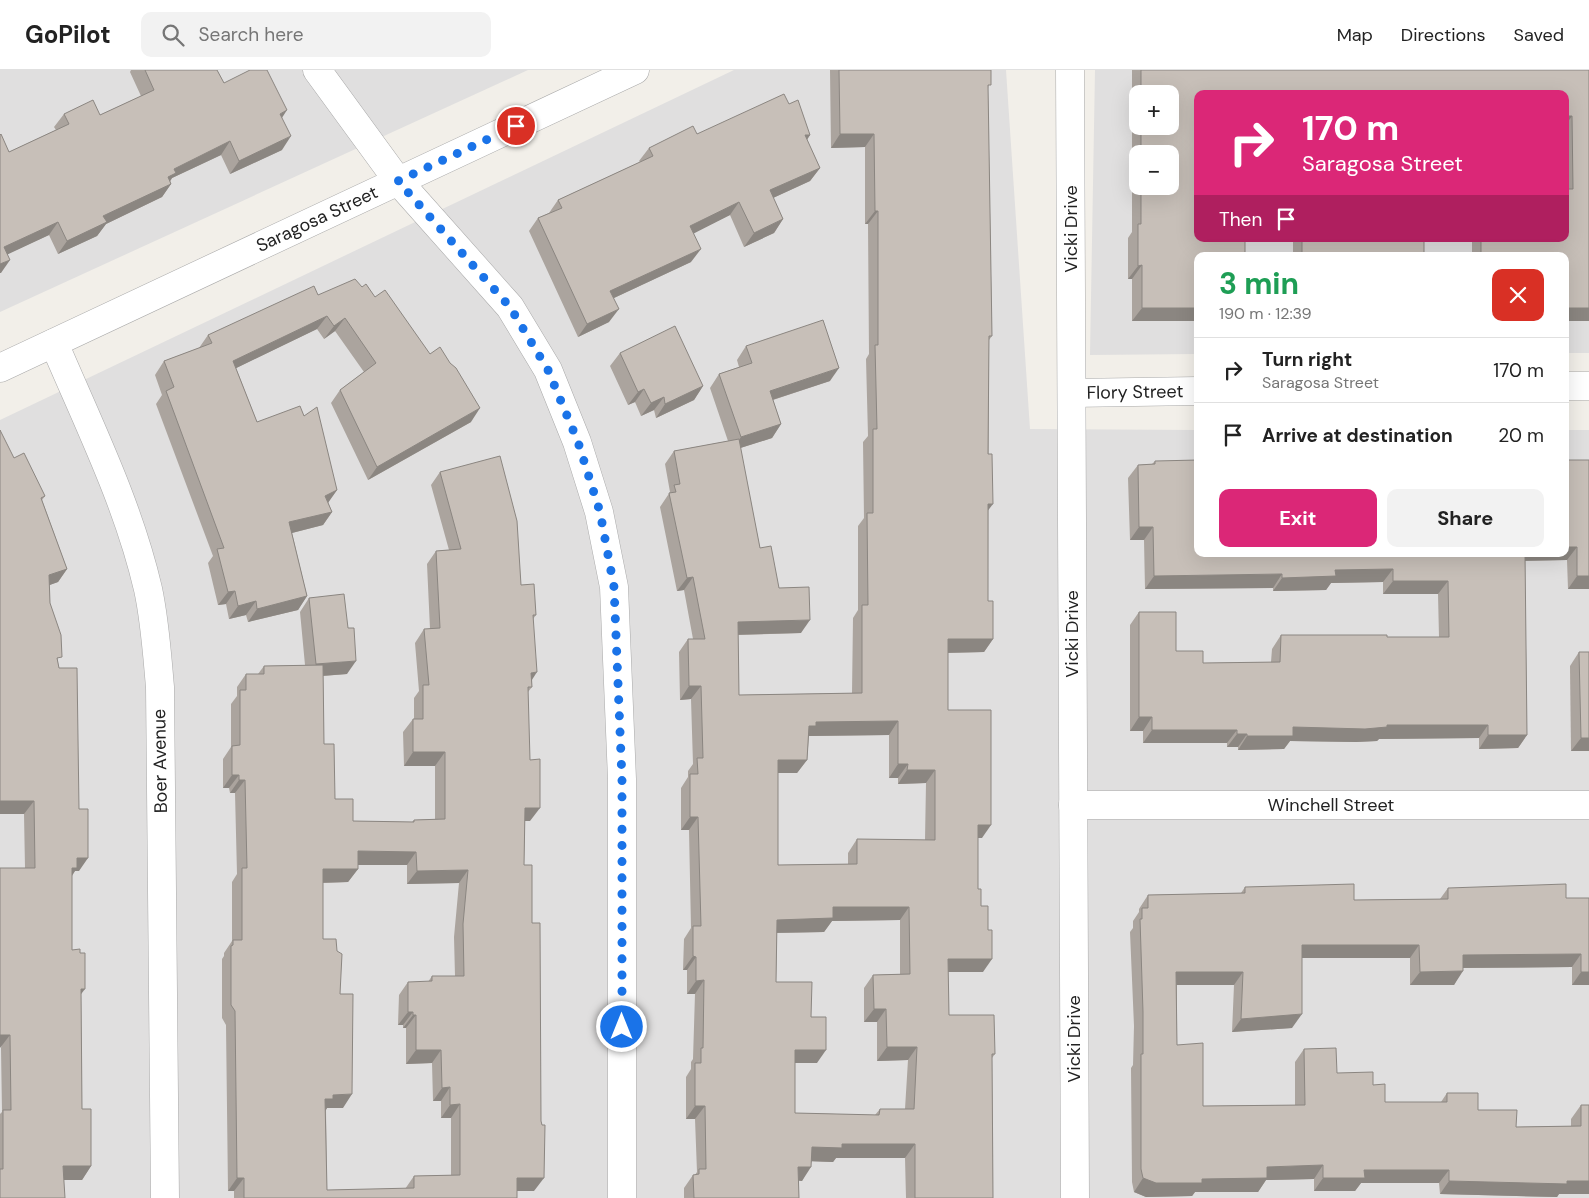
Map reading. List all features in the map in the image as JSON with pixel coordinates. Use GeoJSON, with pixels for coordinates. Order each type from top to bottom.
{"type":"FeatureCollection","features":[{"type":"Feature","properties":{"kind":"street"},"geometry":{"type":"LineString","coordinates":[[317,70],[398,181],[510,307],[548,370],[578,442],[600,512],[614,587],[622,779],[622,1198]]}},
{"type":"Feature","properties":{"kind":"street","name":"Saragosa Street"},"geometry":{"type":"LineString","coordinates":[[0,368],[635,70]]}},
{"type":"Feature","properties":{"kind":"street","name":"Vicki Drive"},"geometry":{"type":"LineString","coordinates":[[1070,70],[1075,1198]]}},
{"type":"Feature","properties":{"kind":"street","name":"Boer Avenue"},"geometry":{"type":"LineString","coordinates":[[54,343],[121,502],[148,589],[156,640],[160,687],[165,1198]]}},
{"type":"Feature","properties":{"kind":"street"},"geometry":{"type":"LineString","coordinates":[[1569,386],[1589,386]]}},
{"type":"Feature","properties":{"kind":"street","name":"Flory Street"},"geometry":{"type":"LineString","coordinates":[[1072,393],[1194,391]]}},
{"type":"Feature","properties":{"kind":"street","name":"Winchell Street"},"geometry":{"type":"LineString","coordinates":[[1073,804],[1589,805]]}},
{"type":"Feature","properties":{"kind":"shaded area"},"geometry":{"type":"Polygon","coordinates":[[[0,70],[528,70],[0,312],[0,70]]]}},
{"type":"Feature","properties":{"kind":"shaded area"},"geometry":{"type":"Polygon","coordinates":[[[734,70],[1006,70],[1030,429],[1194,430],[1194,557],[1569,557],[1569,430],[1589,430],[1589,1198],[0,1198],[0,420],[734,70]]]}},
{"type":"Feature","properties":{"kind":"shaded area"},"geometry":{"type":"Polygon","coordinates":[[[1095,70],[1589,70],[1589,353],[1569,353],[1569,252],[1194,252],[1194,354],[1090,355],[1095,70]]]}},
{"type":"Feature","properties":{"kind":"building"},"geometry":{"type":"Polygon","coordinates":[[[145,70],[217,70],[224,83],[250,70],[267,70],[287,110],[280,114],[291,136],[239,161],[230,141],[174,169],[176,173],[168,177],[171,184],[103,216],[107,222],[67,241],[58,222],[4,247],[10,260],[0,264],[0,135],[9,152],[69,124],[64,114],[93,100],[100,115],[154,90],[145,70]]]}},
{"type":"Feature","properties":{"kind":"building"},"geometry":{"type":"Polygon","coordinates":[[[839,70],[991,70],[991,85],[988,85],[992,336],[989,336],[988,454],[992,454],[993,504],[988,504],[988,601],[993,601],[993,639],[948,639],[948,710],[991,710],[991,825],[978,825],[978,889],[981,889],[981,906],[988,906],[988,930],[992,930],[992,959],[948,959],[949,1015],[994,1015],[995,1054],[992,1054],[993,1198],[915,1198],[915,1144],[842,1144],[842,1148],[812,1147],[811,1167],[798,1167],[799,1198],[694,1198],[693,1175],[699,1174],[699,1169],[706,1169],[705,1106],[695,1106],[695,1063],[701,1063],[701,1048],[703,1048],[704,980],[696,981],[696,957],[693,956],[693,926],[701,926],[698,817],[690,817],[690,774],[698,774],[697,758],[703,758],[701,686],[689,686],[688,639],[705,639],[693,577],[687,578],[669,493],[676,492],[674,485],[680,484],[674,451],[739,439],[760,548],[771,546],[779,588],[809,587],[810,620],[738,622],[739,695],[862,693],[862,605],[868,605],[867,513],[873,513],[873,429],[877,429],[875,345],[878,345],[878,211],[875,211],[874,134],[840,134],[839,70]],[[898,721],[816,722],[816,726],[809,726],[807,760],[778,760],[778,865],[857,864],[857,839],[935,840],[935,770],[907,770],[908,764],[898,764],[898,721]],[[833,907],[833,918],[777,920],[776,982],[812,982],[811,1017],[826,1017],[826,1050],[795,1050],[795,1113],[879,1115],[880,1109],[914,1109],[917,1047],[887,1047],[886,1009],[874,1009],[873,975],[910,974],[909,907],[833,907]]]}},
{"type":"Feature","properties":{"kind":"building"},"geometry":{"type":"Polygon","coordinates":[[[1141,70],[1589,70],[1589,308],[1569,308],[1569,252],[1481,252],[1481,242],[1569,242],[1569,189],[1573,189],[1572,116],[1569,116],[1569,90],[1194,90],[1194,242],[1245,242],[1245,252],[1194,252],[1194,308],[1142,308],[1142,265],[1138,266],[1138,224],[1141,224],[1141,195],[1179,195],[1179,145],[1141,145],[1141,135],[1179,135],[1179,85],[1141,85],[1141,70]]]}},
{"type":"Feature","properties":{"kind":"building"},"geometry":{"type":"Polygon","coordinates":[[[784,94],[789,104],[798,100],[810,135],[805,135],[820,168],[770,190],[783,219],[754,233],[739,202],[690,226],[701,249],[610,291],[619,309],[587,324],[538,218],[562,208],[558,200],[653,156],[649,148],[693,126],[697,134],[784,94]]]}},
{"type":"Feature","properties":{"kind":"building"},"geometry":{"type":"Polygon","coordinates":[[[1302,242],[1424,242],[1424,252],[1302,252],[1302,242]]]}},
{"type":"Feature","properties":{"kind":"building"},"geometry":{"type":"Polygon","coordinates":[[[355,279],[362,287],[366,284],[375,297],[385,290],[430,354],[440,347],[450,363],[456,368],[480,408],[377,467],[340,390],[376,363],[345,318],[334,326],[327,316],[233,361],[257,422],[300,406],[304,416],[317,407],[337,490],[325,496],[332,512],[289,522],[307,596],[257,609],[256,601],[238,606],[235,591],[228,592],[217,549],[224,548],[166,391],[174,387],[164,361],[212,343],[208,335],[314,286],[318,295],[355,279]]]}},
{"type":"Feature","properties":{"kind":"building"},"geometry":{"type":"Polygon","coordinates":[[[823,320],[839,368],[770,391],[781,424],[741,437],[719,374],[752,363],[746,346],[823,320]]]}},
{"type":"Feature","properties":{"kind":"building"},"geometry":{"type":"Polygon","coordinates":[[[675,326],[703,386],[665,404],[664,397],[651,403],[644,389],[638,392],[620,353],[675,326]]]}},
{"type":"Feature","properties":{"kind":"building"},"geometry":{"type":"Polygon","coordinates":[[[0,430],[14,458],[24,453],[45,496],[41,498],[67,569],[49,575],[50,603],[61,635],[62,657],[57,658],[59,668],[77,668],[79,809],[88,809],[88,858],[77,858],[77,868],[72,868],[72,950],[80,949],[80,953],[85,953],[85,989],[81,989],[82,1109],[91,1109],[91,1166],[63,1166],[65,1198],[0,1198],[0,1169],[3,1169],[3,1110],[11,1110],[10,1035],[0,1035],[0,868],[35,868],[34,801],[0,801],[0,430]]]}},
{"type":"Feature","properties":{"kind":"building"},"geometry":{"type":"Polygon","coordinates":[[[500,456],[517,521],[521,585],[534,584],[536,615],[533,615],[537,672],[531,673],[532,687],[528,687],[530,760],[540,759],[540,808],[525,808],[524,865],[532,865],[532,923],[540,923],[541,1121],[542,1125],[545,1125],[544,1178],[517,1178],[517,1198],[244,1198],[244,1178],[237,1178],[235,1011],[231,1005],[231,946],[233,945],[233,940],[242,940],[242,868],[247,868],[245,780],[239,780],[239,775],[232,775],[232,746],[240,745],[240,690],[246,690],[246,674],[264,674],[264,666],[323,665],[324,744],[334,744],[335,799],[353,799],[353,821],[414,822],[414,820],[445,819],[445,752],[413,752],[413,719],[423,719],[423,685],[429,685],[424,629],[440,628],[436,551],[461,549],[440,472],[500,456]],[[358,851],[358,869],[323,869],[323,939],[336,939],[337,951],[342,954],[340,994],[353,994],[352,1094],[333,1095],[333,1099],[325,1099],[327,1190],[414,1188],[414,1176],[460,1175],[460,1104],[450,1105],[450,1087],[442,1088],[441,1050],[416,1050],[416,1015],[413,1015],[413,1012],[408,1012],[408,982],[432,981],[432,976],[464,976],[463,924],[468,870],[417,871],[416,852],[358,851]]]}},
{"type":"Feature","properties":{"kind":"building"},"geometry":{"type":"Polygon","coordinates":[[[1194,460],[1194,557],[1525,557],[1527,735],[1488,735],[1488,725],[1387,725],[1387,727],[1365,729],[1293,727],[1293,736],[1247,736],[1247,734],[1237,734],[1237,730],[1152,730],[1152,717],[1139,717],[1139,612],[1176,612],[1176,651],[1203,651],[1203,663],[1280,662],[1281,635],[1449,637],[1448,581],[1393,581],[1393,569],[1335,570],[1336,576],[1282,578],[1282,574],[1154,576],[1153,527],[1139,527],[1138,465],[1155,464],[1155,461],[1194,460]]]}},
{"type":"Feature","properties":{"kind":"building"},"geometry":{"type":"Polygon","coordinates":[[[1569,460],[1589,460],[1589,576],[1577,576],[1577,547],[1569,547],[1569,460]]]}},
{"type":"Feature","properties":{"kind":"building"},"geometry":{"type":"Polygon","coordinates":[[[344,594],[348,628],[354,628],[356,661],[316,664],[309,598],[344,594]]]}},
{"type":"Feature","properties":{"kind":"building"},"geometry":{"type":"Polygon","coordinates":[[[1579,652],[1589,652],[1589,738],[1581,738],[1579,652]]]}},
{"type":"Feature","properties":{"kind":"building"},"geometry":{"type":"Polygon","coordinates":[[[1354,884],[1354,900],[1448,899],[1448,888],[1566,884],[1566,898],[1589,898],[1589,972],[1581,972],[1581,954],[1463,955],[1463,971],[1420,972],[1419,945],[1302,945],[1302,1014],[1241,1019],[1243,972],[1176,972],[1177,1045],[1203,1043],[1203,1106],[1305,1105],[1304,1049],[1336,1048],[1337,1073],[1373,1072],[1373,1085],[1385,1084],[1385,1102],[1447,1102],[1447,1093],[1478,1093],[1478,1110],[1517,1110],[1516,1127],[1581,1126],[1581,1105],[1589,1105],[1589,1181],[1567,1181],[1567,1184],[1449,1181],[1449,1170],[1364,1170],[1365,1178],[1323,1178],[1323,1165],[1267,1167],[1267,1178],[1202,1179],[1202,1183],[1156,1183],[1143,1178],[1141,1169],[1141,1054],[1143,1054],[1143,1012],[1140,919],[1142,919],[1142,908],[1148,908],[1148,895],[1245,893],[1245,887],[1354,884]]]}},
{"type":"Feature","properties":{"kind":"route"},"geometry":{"type":"LineString","coordinates":[[516,126],[398,181],[510,307],[548,370],[578,442],[600,512],[614,587],[622,779],[622,1027]]}}]}
